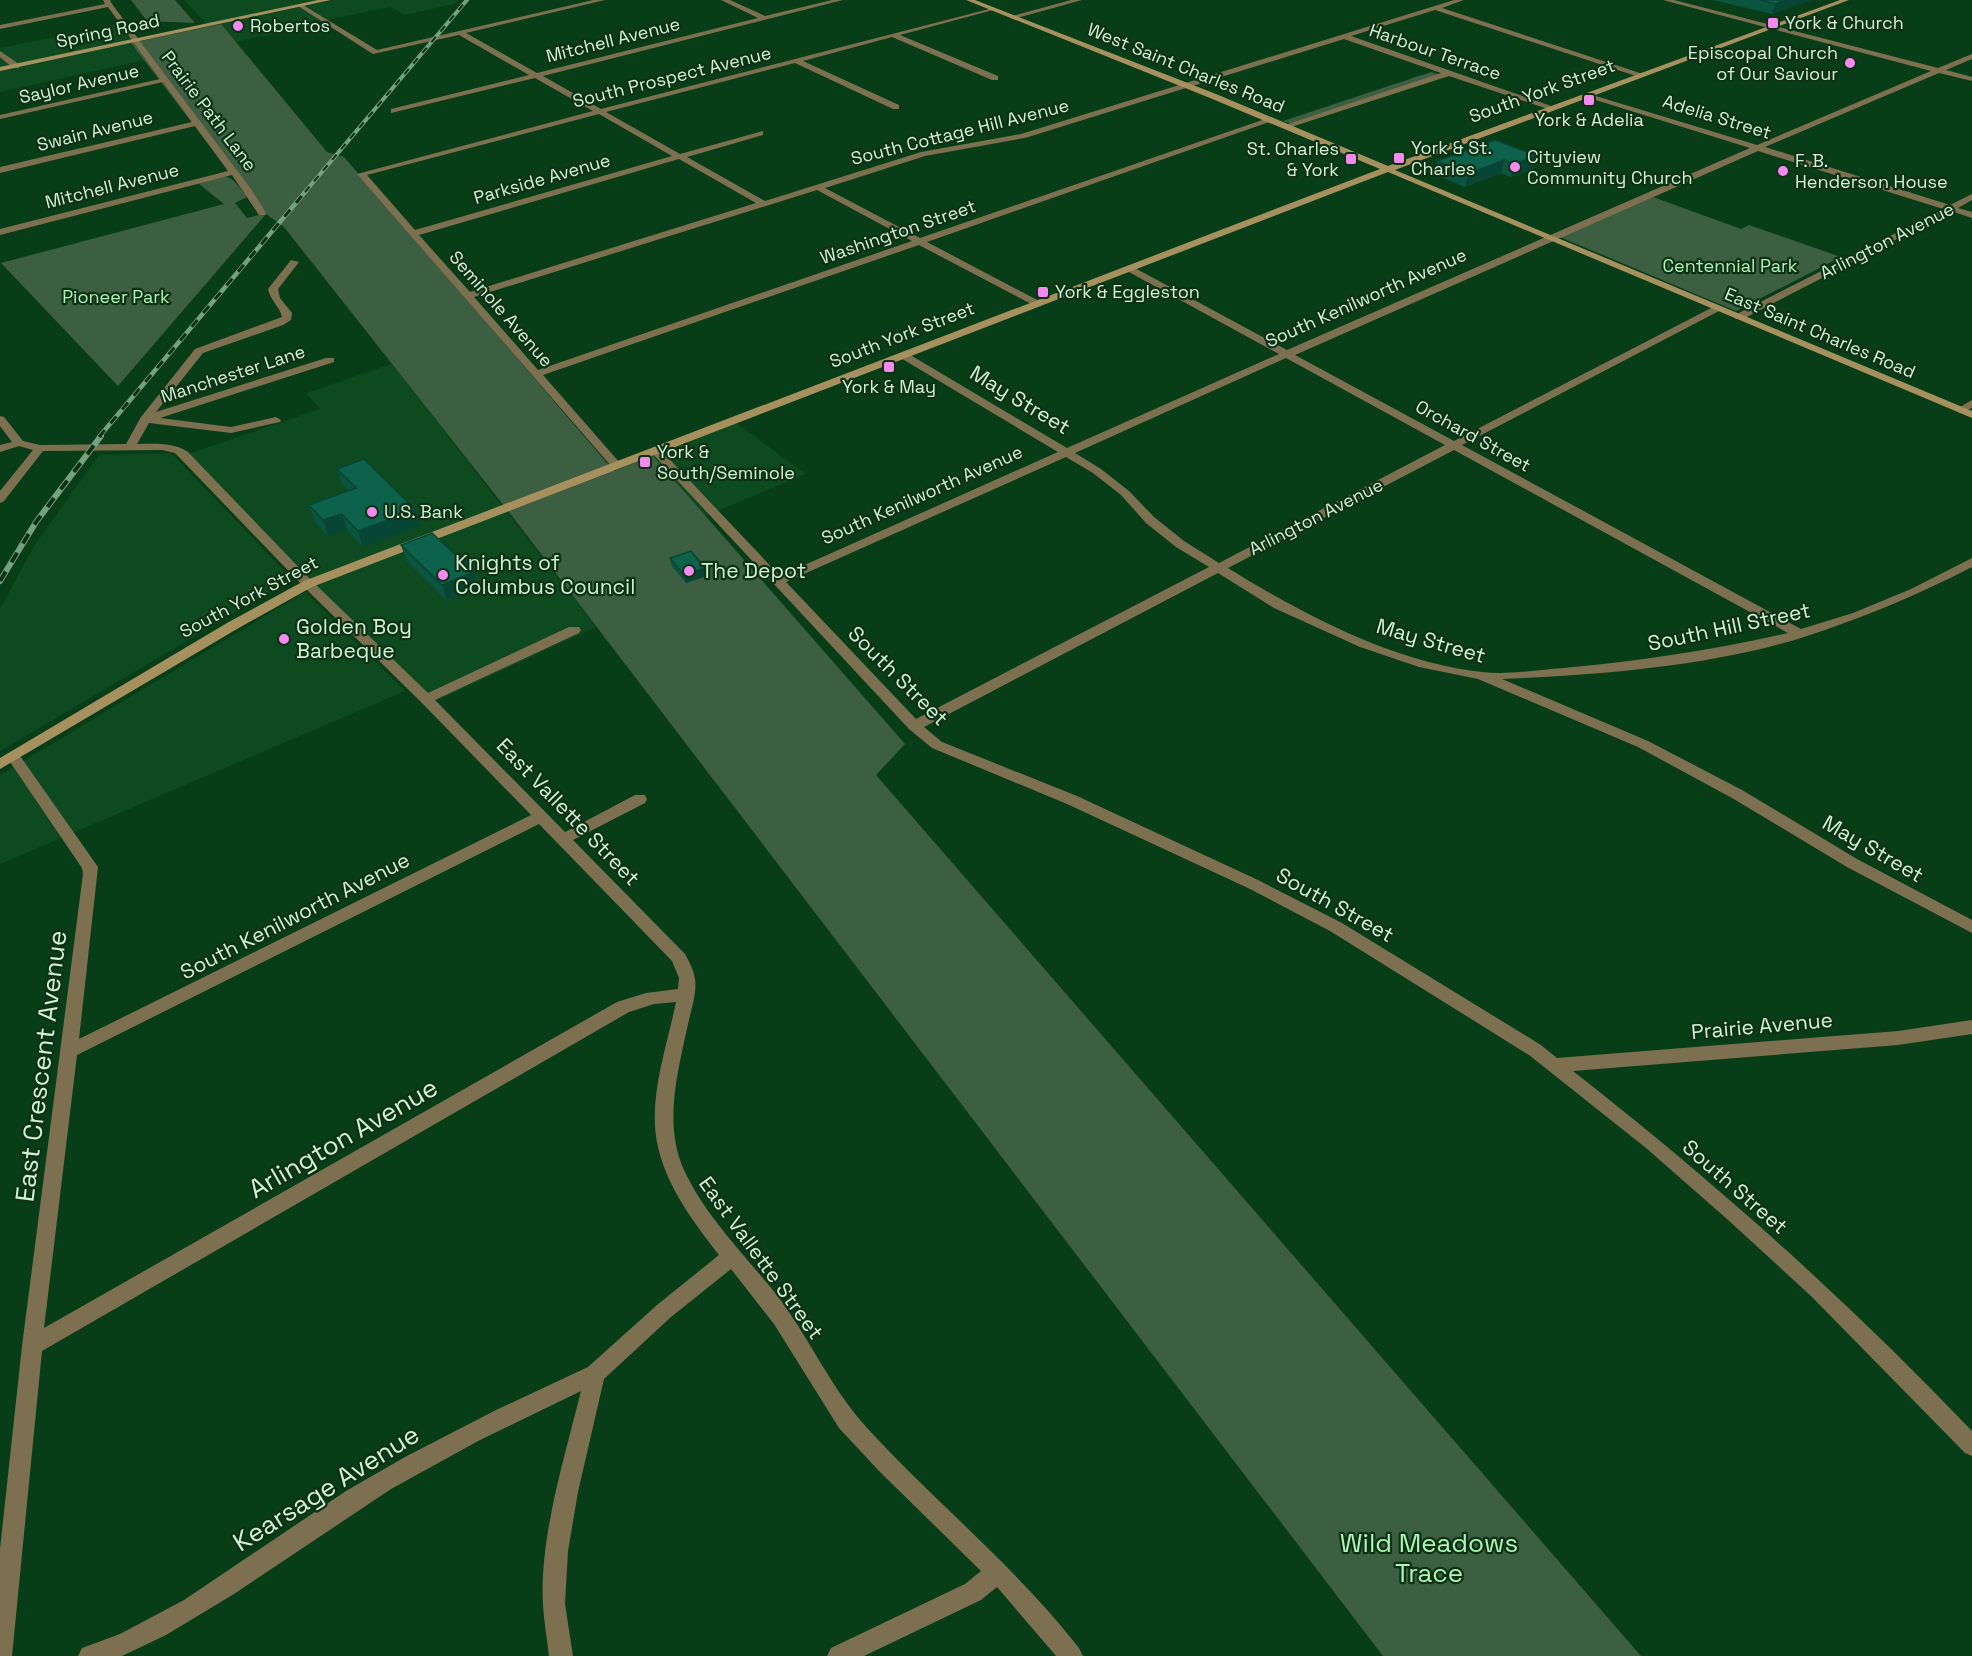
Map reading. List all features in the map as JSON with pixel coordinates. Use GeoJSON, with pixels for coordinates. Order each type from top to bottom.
{"type":"FeatureCollection","features":[{"type":"Feature","properties":{"kind":"main road","name":"Spring Road"},"geometry":{"type":"LineString","coordinates":[[0,69],[328,0]]}},
{"type":"Feature","properties":{"kind":"main road","name":"West Saint Charles Road"},"geometry":{"type":"LineString","coordinates":[[969,0],[1185,85],[1389,170]]}},
{"type":"Feature","properties":{"kind":"main road","name":"South York Street"},"geometry":{"type":"LineString","coordinates":[[7,760],[231,626],[308,584],[1389,170],[1845,0]]}},
{"type":"Feature","properties":{"kind":"main road","name":"East Saint Charles Road"},"geometry":{"type":"LineString","coordinates":[[1389,170],[1972,415]]}},
{"type":"Feature","properties":{"kind":"street"},"geometry":{"type":"LineString","coordinates":[[301,6],[376,52],[602,0]]}},
{"type":"Feature","properties":{"kind":"street"},"geometry":{"type":"LineString","coordinates":[[724,0],[765,19]]}},
{"type":"Feature","properties":{"kind":"street","name":"Mitchell Avenue"},"geometry":{"type":"LineString","coordinates":[[394,111],[840,0]]}},
{"type":"Feature","properties":{"kind":"street"},"geometry":{"type":"LineString","coordinates":[[1014,17],[1080,0]]}},
{"type":"Feature","properties":{"kind":"street","name":"South Cottage Hill Avenue"},"geometry":{"type":"LineString","coordinates":[[468,296],[924,154],[1022,136],[1461,0]]}},
{"type":"Feature","properties":{"kind":"street"},"geometry":{"type":"LineString","coordinates":[[1666,0],[1972,79]]}},
{"type":"Feature","properties":{"kind":"street"},"geometry":{"type":"LineString","coordinates":[[0,27],[108,3]]}},
{"type":"Feature","properties":{"kind":"street","name":"Prairie Path Lane"},"geometry":{"type":"LineString","coordinates":[[108,3],[262,213]]}},
{"type":"Feature","properties":{"kind":"street"},"geometry":{"type":"LineString","coordinates":[[1434,8],[1642,75]]}},
{"type":"Feature","properties":{"kind":"street","name":"South Prospect Avenue"},"geometry":{"type":"LineString","coordinates":[[361,174],[991,9]]}},
{"type":"Feature","properties":{"kind":"street"},"geometry":{"type":"LineString","coordinates":[[460,33],[764,204]]}},
{"type":"Feature","properties":{"kind":"street"},"geometry":{"type":"LineString","coordinates":[[893,35],[995,78]]}},
{"type":"Feature","properties":{"kind":"street","name":"Harbour Terrace"},"geometry":{"type":"LineString","coordinates":[[1344,36],[1551,109]]}},
{"type":"Feature","properties":{"kind":"street"},"geometry":{"type":"LineString","coordinates":[[0,53],[16,66]]}},
{"type":"Feature","properties":{"kind":"street","name":"South Kenilworth Avenue"},"geometry":{"type":"LineString","coordinates":[[778,581],[1551,237],[1972,56]]}},
{"type":"Feature","properties":{"kind":"street"},"geometry":{"type":"LineString","coordinates":[[798,61],[896,107]]}},
{"type":"Feature","properties":{"kind":"street","name":"Washington Street"},"geometry":{"type":"LineString","coordinates":[[536,374],[1273,121],[1435,68]]}},
{"type":"Feature","properties":{"kind":"street"},"geometry":{"type":"LineString","coordinates":[[1288,127],[1449,73]]}},
{"type":"Feature","properties":{"kind":"street","name":"Saylor Avenue"},"geometry":{"type":"LineString","coordinates":[[0,117],[164,80]]}},
{"type":"Feature","properties":{"kind":"street","name":"Adelia Street"},"geometry":{"type":"LineString","coordinates":[[1589,95],[1972,215]]}},
{"type":"Feature","properties":{"kind":"street","name":"Swain Avenue"},"geometry":{"type":"LineString","coordinates":[[0,170],[197,123]]}},
{"type":"Feature","properties":{"kind":"street","name":"Parkside Avenue"},"geometry":{"type":"LineString","coordinates":[[413,234],[760,133]]}},
{"type":"Feature","properties":{"kind":"street","name":"Mitchell Avenue"},"geometry":{"type":"LineString","coordinates":[[0,232],[233,172]]}},
{"type":"Feature","properties":{"kind":"street","name":"Seminole Avenue"},"geometry":{"type":"LineString","coordinates":[[361,174],[616,465]]}},
{"type":"Feature","properties":{"kind":"street"},"geometry":{"type":"LineString","coordinates":[[817,187],[1038,304]]}},
{"type":"Feature","properties":{"kind":"street","name":"Arlington Avenue"},"geometry":{"type":"LineString","coordinates":[[1738,316],[1972,197]]}},
{"type":"Feature","properties":{"kind":"street"},"geometry":{"type":"LineString","coordinates":[[130,447],[145,419],[199,351],[210,345],[279,323],[287,318],[287,313],[275,299],[273,289],[294,262]]}},
{"type":"Feature","properties":{"kind":"street","name":"Orchard Street"},"geometry":{"type":"LineString","coordinates":[[1130,269],[1800,634]]}},
{"type":"Feature","properties":{"kind":"street","name":"Arlington Avenue"},"geometry":{"type":"LineString","coordinates":[[914,726],[1718,308]]}},
{"type":"Feature","properties":{"kind":"street","name":"May Street"},"geometry":{"type":"LineString","coordinates":[[903,355],[1112,482],[1164,533],[1216,568],[1279,605],[1365,644],[1424,664],[1482,676],[1590,720],[1674,760],[1852,863],[1972,927]]}},
{"type":"Feature","properties":{"kind":"street","name":"Manchester Lane"},"geometry":{"type":"LineString","coordinates":[[145,419],[330,360]]}},
{"type":"Feature","properties":{"kind":"street"},"geometry":{"type":"LineString","coordinates":[[1960,411],[1972,403]]}},
{"type":"Feature","properties":{"kind":"street"},"geometry":{"type":"LineString","coordinates":[[0,419],[19,443],[0,449]]}},
{"type":"Feature","properties":{"kind":"street"},"geometry":{"type":"LineString","coordinates":[[145,419],[231,430],[276,420]]}},
{"type":"Feature","properties":{"kind":"street","name":"East Vallette Street"},"geometry":{"type":"LineString","coordinates":[[19,443],[40,448],[171,448],[184,454],[308,584],[426,699],[680,958],[687,978],[686,995],[665,1101],[667,1147],[679,1183],[732,1256],[771,1304],[828,1395],[859,1435],[1012,1586],[1071,1656]]}},
{"type":"Feature","properties":{"kind":"street"},"geometry":{"type":"LineString","coordinates":[[0,499],[40,448]]}},
{"type":"Feature","properties":{"kind":"street","name":"South Street"},"geometry":{"type":"LineString","coordinates":[[655,450],[914,726],[937,745],[1072,800],[1253,884],[1326,922],[1488,1019],[1555,1065],[1652,1143],[1742,1220],[1818,1290],[1972,1446]]}},
{"type":"Feature","properties":{"kind":"street","name":"South Hill Street"},"geometry":{"type":"LineString","coordinates":[[1482,676],[1591,672],[1737,649],[1800,634],[1898,599],[1972,562]]}},
{"type":"Feature","properties":{"kind":"street"},"geometry":{"type":"LineString","coordinates":[[426,699],[574,630]]}},
{"type":"Feature","properties":{"kind":"street","name":"East Crescent Avenue"},"geometry":{"type":"LineString","coordinates":[[0,1656],[32,1346],[90,867],[7,760]]}},
{"type":"Feature","properties":{"kind":"street"},"geometry":{"type":"LineString","coordinates":[[563,839],[640,799]]}},
{"type":"Feature","properties":{"kind":"street","name":"South Kenilworth Avenue"},"geometry":{"type":"LineString","coordinates":[[68,1052],[540,817]]}},
{"type":"Feature","properties":{"kind":"street","name":"Arlington Avenue"},"geometry":{"type":"LineString","coordinates":[[32,1346],[623,1007],[645,999],[686,995]]}},
{"type":"Feature","properties":{"kind":"street","name":"Prairie Avenue"},"geometry":{"type":"LineString","coordinates":[[1555,1065],[1898,1038],[1972,1027]]}},
{"type":"Feature","properties":{"kind":"street","name":"Kearsage Avenue"},"geometry":{"type":"LineString","coordinates":[[90,1656],[117,1648],[193,1606],[355,1499],[468,1435],[510,1412],[595,1374],[664,1311],[732,1256]]}},
{"type":"Feature","properties":{"kind":"street"},"geometry":{"type":"LineString","coordinates":[[561,1656],[554,1604],[557,1551],[567,1492],[595,1374]]}},
{"type":"Feature","properties":{"kind":"street"},"geometry":{"type":"LineString","coordinates":[[839,1656],[973,1592],[997,1572]]}},
{"type":"Feature","properties":{"kind":"shaded area"},"geometry":{"type":"Polygon","coordinates":[[[184,0],[322,0],[207,24],[184,0]]]}},
{"type":"Feature","properties":{"kind":"shaded area"},"geometry":{"type":"Polygon","coordinates":[[[335,0],[458,0],[454,4],[405,15],[390,7],[328,20],[305,6],[335,0]]]}},
{"type":"Feature","properties":{"kind":"shaded area"},"geometry":{"type":"Polygon","coordinates":[[[300,7],[325,23],[235,42],[221,24],[300,7]]]}},
{"type":"Feature","properties":{"kind":"shaded area"},"geometry":{"type":"Polygon","coordinates":[[[120,24],[145,60],[0,92],[0,48],[120,24]]]}},
{"type":"Feature","properties":{"kind":"shaded area"},"geometry":{"type":"Polygon","coordinates":[[[392,364],[596,627],[434,702],[185,455],[320,409],[306,393],[392,364]]]}},
{"type":"Feature","properties":{"kind":"shaded area"},"geometry":{"type":"Polygon","coordinates":[[[736,423],[806,474],[705,516],[653,456],[736,423]]]}},
{"type":"Feature","properties":{"kind":"shaded area"},"geometry":{"type":"Polygon","coordinates":[[[171,453],[292,579],[0,751],[0,609],[34,546],[99,455],[171,453]]]}},
{"type":"Feature","properties":{"kind":"shaded area"},"geometry":{"type":"Polygon","coordinates":[[[305,592],[405,691],[0,864],[0,775],[305,592]]]}},
{"type":"Feature","properties":{"kind":"green space"},"geometry":{"type":"Polygon","coordinates":[[[131,0],[175,0],[195,23],[147,21],[131,0]]]}},
{"type":"Feature","properties":{"kind":"green space","name":"Wild Meadows Trace"},"geometry":{"type":"Polygon","coordinates":[[[221,24],[327,152],[344,157],[614,471],[653,456],[905,744],[876,775],[1641,1656],[1383,1656],[512,516],[284,227],[266,214],[118,386],[1,263],[224,204],[198,183],[222,177],[235,182],[247,197],[235,203],[247,218],[266,213],[229,171],[131,43],[221,24]]]}},
{"type":"Feature","properties":{"kind":"green space"},"geometry":{"type":"Polygon","coordinates":[[[1431,72],[1440,75],[1292,124],[1283,121],[1431,72]]]}},
{"type":"Feature","properties":{"kind":"green space","name":"Centennial Park"},"geometry":{"type":"Polygon","coordinates":[[[1653,197],[1741,229],[1749,225],[1841,257],[1736,311],[1560,237],[1653,197]]]}},
{"type":"Feature","properties":{"kind":"building"},"geometry":{"type":"Polygon","coordinates":[[[1760,0],[1785,0],[1775,4],[1760,0]]]}},
{"type":"Feature","properties":{"kind":"building"},"geometry":{"type":"Polygon","coordinates":[[[1495,140],[1537,156],[1514,164],[1504,160],[1468,174],[1437,161],[1495,140]]]}},
{"type":"Feature","properties":{"kind":"building"},"geometry":{"type":"Polygon","coordinates":[[[364,459],[416,510],[358,531],[342,514],[323,520],[309,505],[356,488],[337,469],[364,459]]]}},
{"type":"Feature","properties":{"kind":"building"},"geometry":{"type":"Polygon","coordinates":[[[432,533],[474,572],[442,585],[401,545],[432,533]]]}},
{"type":"Feature","properties":{"kind":"building"},"geometry":{"type":"Polygon","coordinates":[[[691,551],[705,568],[684,575],[670,558],[691,551]]]}},
{"type":"Feature","properties":{"kind":"railway"},"geometry":{"type":"LineString","coordinates":[[305,192],[467,0]]}},
{"type":"Feature","properties":{"kind":"railway"},"geometry":{"type":"LineString","coordinates":[[99,437],[306,191]]}},
{"type":"Feature","properties":{"kind":"railway"},"geometry":{"type":"LineString","coordinates":[[0,581],[36,522],[101,436]]}},
{"type":"Feature","properties":{"kind":"place","name":"York & Church"},"geometry":{"type":"Point","coordinates":[1773,23]}},
{"type":"Feature","properties":{"kind":"place","name":"Robertos"},"geometry":{"type":"Point","coordinates":[238,26]}},
{"type":"Feature","properties":{"kind":"place","name":"Episcopal Church of Our Saviour"},"geometry":{"type":"Point","coordinates":[1850,63]}},
{"type":"Feature","properties":{"kind":"place","name":"York & Adelia"},"geometry":{"type":"Point","coordinates":[1589,100]}},
{"type":"Feature","properties":{"kind":"place","name":"York & St. Charles"},"geometry":{"type":"Point","coordinates":[1399,158]}},
{"type":"Feature","properties":{"kind":"place","name":"St. Charles & York"},"geometry":{"type":"Point","coordinates":[1351,159]}},
{"type":"Feature","properties":{"kind":"place","name":"Cityview Community Church"},"geometry":{"type":"Point","coordinates":[1515,167]}},
{"type":"Feature","properties":{"kind":"place","name":"F. B. Henderson House"},"geometry":{"type":"Point","coordinates":[1783,171]}},
{"type":"Feature","properties":{"kind":"place","name":"York & Eggleston"},"geometry":{"type":"Point","coordinates":[1043,292]}},
{"type":"Feature","properties":{"kind":"place","name":"York & May"},"geometry":{"type":"Point","coordinates":[889,367]}},
{"type":"Feature","properties":{"kind":"place","name":"York & South/Seminole"},"geometry":{"type":"Point","coordinates":[645,462]}},
{"type":"Feature","properties":{"kind":"place","name":"U.S. Bank"},"geometry":{"type":"Point","coordinates":[372,512]}},
{"type":"Feature","properties":{"kind":"place","name":"The Depot"},"geometry":{"type":"Point","coordinates":[689,571]}},
{"type":"Feature","properties":{"kind":"place","name":"Knights of Columbus Council"},"geometry":{"type":"Point","coordinates":[443,575]}},
{"type":"Feature","properties":{"kind":"place","name":"Golden Boy Barbeque"},"geometry":{"type":"Point","coordinates":[284,639]}},
{"type":"Feature","properties":{"kind":"park label","name":"Pioneer Park"},"geometry":{"type":"Point","coordinates":[116,297]}}]}
